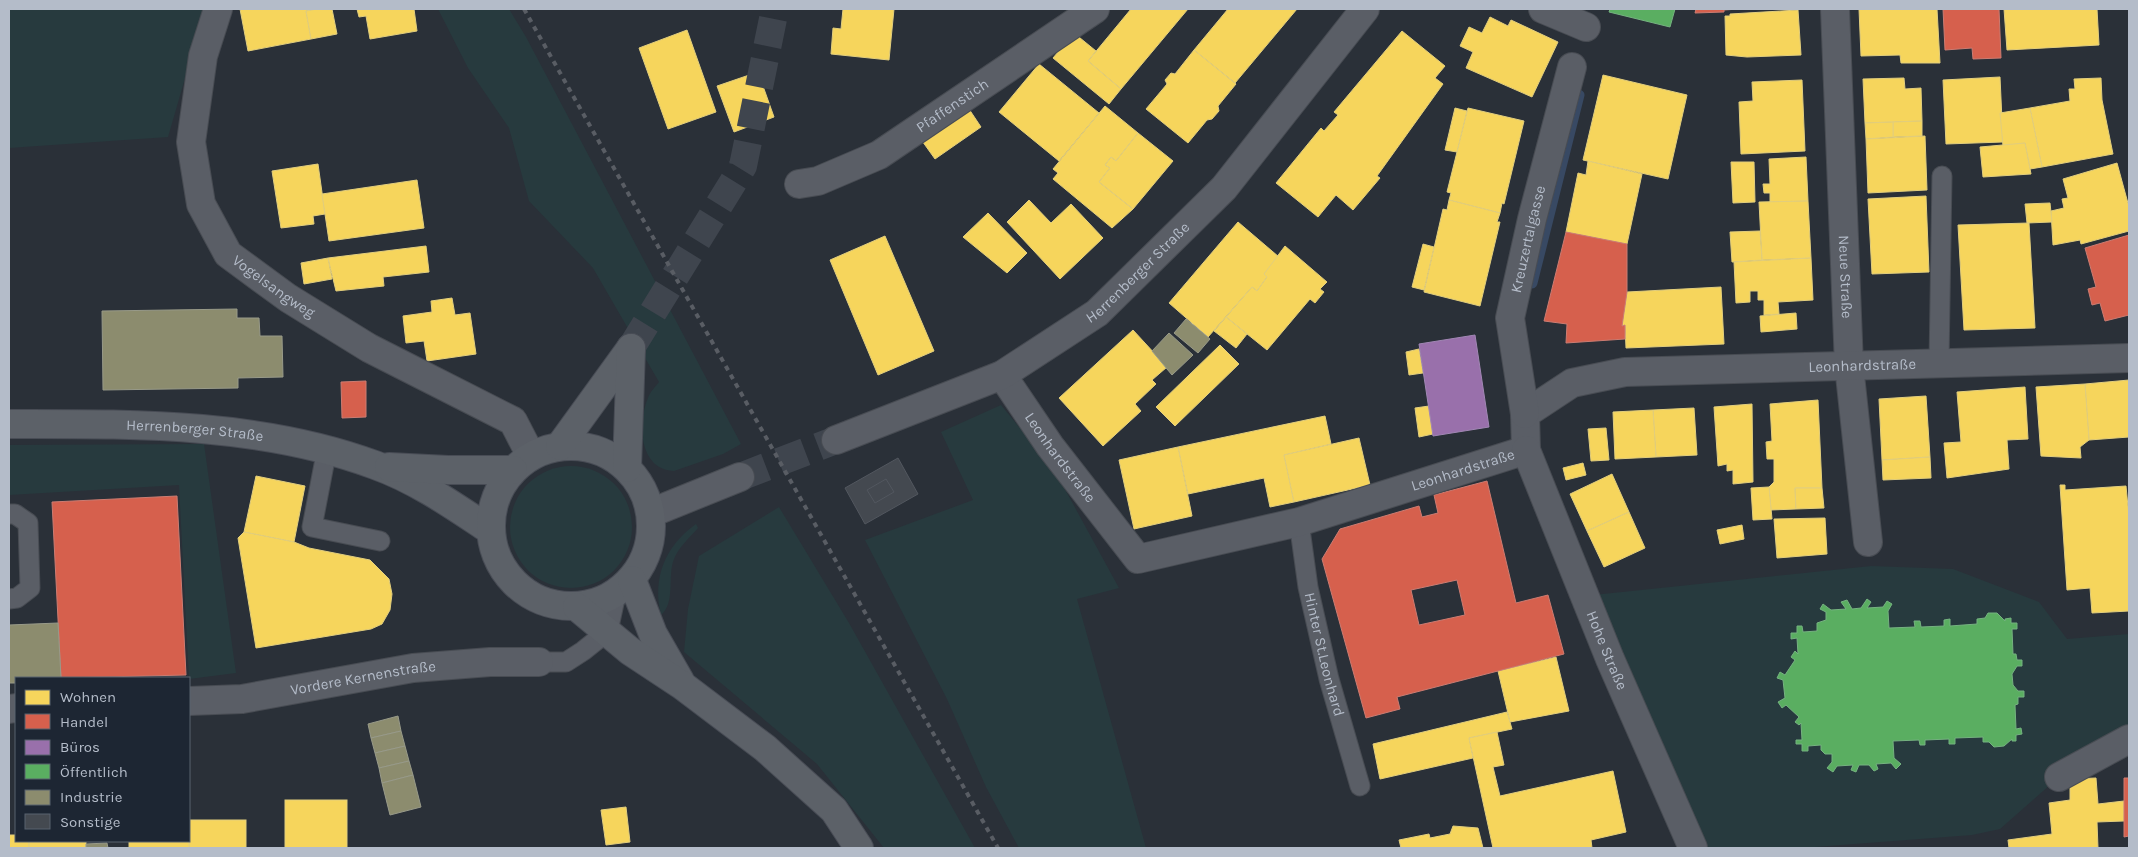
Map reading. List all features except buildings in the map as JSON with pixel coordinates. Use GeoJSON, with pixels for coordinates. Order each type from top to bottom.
{"type":"FeatureCollection","features":[{"type":"Feature","properties":{"kind":"main road"},"geometry":{"type":"LineString","coordinates":[[560,446],[631,348],[627,468]]}},
{"type":"Feature","properties":{"kind":"main road","name":"Herrenberger Straße"},"geometry":{"type":"LineString","coordinates":[[9,424],[132,424],[237,433],[327,449],[377,466],[439,496],[490,530]]}},
{"type":"Feature","properties":{"kind":"main road"},"geometry":{"type":"LineString","coordinates":[[560,446],[584,446],[607,454],[627,468],[643,489],[651,513],[651,537],[645,560],[624,587],[598,602],[577,607],[551,604],[526,594],[507,576],[494,552],[490,530],[492,509],[500,488],[522,463],[545,449],[560,446]]}},
{"type":"Feature","properties":{"kind":"main road","name":"Herrenberger Straße"},"geometry":{"type":"LineString","coordinates":[[377,466],[448,470],[522,463]]}},
{"type":"Feature","properties":{"kind":"main road"},"geometry":{"type":"LineString","coordinates":[[624,587],[683,686]]}},
{"type":"Feature","properties":{"kind":"main road"},"geometry":{"type":"LineString","coordinates":[[577,607],[630,651],[683,686],[765,748],[834,810],[859,848]]}},
{"type":"Feature","properties":{"kind":"street","name":"Vogelsangweg"},"geometry":{"type":"LineString","coordinates":[[218,9],[202,56],[191,142],[201,204],[228,254],[288,298],[369,348],[513,421],[522,463]]}},
{"type":"Feature","properties":{"kind":"street","name":"Pfaffenstich"},"geometry":{"type":"LineString","coordinates":[[799,184],[818,181],[879,155],[1095,9]]}},
{"type":"Feature","properties":{"kind":"street","name":"Herrenberger Straße"},"geometry":{"type":"LineString","coordinates":[[836,440],[1002,375],[1096,313],[1224,188],[1365,9]]}},
{"type":"Feature","properties":{"kind":"street"},"geometry":{"type":"LineString","coordinates":[[1543,9],[1586,27]]}},
{"type":"Feature","properties":{"kind":"street","name":"Neue Straße"},"geometry":{"type":"LineString","coordinates":[[1835,9],[1849,366],[1868,542]]}},
{"type":"Feature","properties":{"kind":"street","name":"Kreuzertalgasse"},"geometry":{"type":"LineString","coordinates":[[1525,414],[1510,318],[1532,219],[1572,67]]}},
{"type":"Feature","properties":{"kind":"street","name":"Leonhardstraße"},"geometry":{"type":"LineString","coordinates":[[1002,375],[1050,446],[1138,559],[1299,522],[1526,450],[1525,414],[1572,382],[1625,372],[2129,358]]}},
{"type":"Feature","properties":{"kind":"street","name":"Hohe Straße"},"geometry":{"type":"LineString","coordinates":[[1526,450],[1610,659],[1693,848]]}},
{"type":"Feature","properties":{"kind":"street"},"geometry":{"type":"LineString","coordinates":[[651,513],[740,477]]}},
{"type":"Feature","properties":{"kind":"street","name":"Vordere Kernenstraße"},"geometry":{"type":"LineString","coordinates":[[190,701],[242,699],[413,668],[490,662],[539,662]]}},
{"type":"Feature","properties":{"kind":"street"},"geometry":{"type":"LineString","coordinates":[[2059,777],[2129,738]]}},
{"type":"Feature","properties":{"kind":"lane"},"geometry":{"type":"LineString","coordinates":[[1939,363],[1942,176]]}},
{"type":"Feature","properties":{"kind":"lane"},"geometry":{"type":"LineString","coordinates":[[327,449],[312,527],[380,541]]}},
{"type":"Feature","properties":{"kind":"lane"},"geometry":{"type":"LineString","coordinates":[[9,514],[15,514],[28,523],[30,588],[17,598],[9,599]]}},
{"type":"Feature","properties":{"kind":"lane","name":"Hinter St.Leonhard"},"geometry":{"type":"LineString","coordinates":[[1299,522],[1308,587],[1329,679],[1360,786]]}},
{"type":"Feature","properties":{"kind":"lane"},"geometry":{"type":"LineString","coordinates":[[539,662],[566,662],[608,632],[624,587]]}},
{"type":"Feature","properties":{"kind":"green space"},"geometry":{"type":"Polygon","coordinates":[[[9,9],[205,9],[168,137],[9,148],[9,9]]]}},
{"type":"Feature","properties":{"kind":"green space"},"geometry":{"type":"Polygon","coordinates":[[[438,9],[509,9],[526,37],[741,444],[723,454],[674,471],[662,469],[647,454],[642,432],[642,420],[649,396],[659,382],[593,268],[529,201],[509,128],[468,68],[438,9]]]}},
{"type":"Feature","properties":{"kind":"green space"},"geometry":{"type":"Polygon","coordinates":[[[1001,405],[1055,471],[1119,588],[1077,599],[1146,848],[1019,848],[986,787],[947,699],[865,540],[973,500],[941,432],[1001,405]]]}},
{"type":"Feature","properties":{"kind":"green space"},"geometry":{"type":"Polygon","coordinates":[[[204,444],[236,673],[190,679],[189,677],[179,485],[9,495],[9,445],[204,444]]]}},
{"type":"Feature","properties":{"kind":"green space"},"geometry":{"type":"Polygon","coordinates":[[[571,466],[583,467],[594,471],[605,476],[614,484],[622,493],[627,504],[631,515],[631,539],[627,550],[622,561],[614,570],[605,578],[594,583],[583,587],[571,588],[559,587],[548,583],[537,578],[528,570],[520,561],[515,550],[511,539],[510,527],[511,515],[515,504],[520,493],[528,484],[537,476],[548,471],[559,467],[571,466]]]}},
{"type":"Feature","properties":{"kind":"green space"},"geometry":{"type":"Polygon","coordinates":[[[779,507],[849,623],[975,848],[884,848],[817,764],[684,652],[688,609],[699,556],[779,507]]]}},
{"type":"Feature","properties":{"kind":"green space"},"geometry":{"type":"Polygon","coordinates":[[[696,524],[698,528],[682,546],[674,559],[670,596],[666,610],[661,615],[658,588],[664,564],[676,542],[696,524]]]}},
{"type":"Feature","properties":{"kind":"green space"},"geometry":{"type":"Polygon","coordinates":[[[1871,566],[1953,569],[2039,602],[2067,639],[2129,634],[2129,739],[2059,777],[2000,829],[1972,835],[1802,848],[1693,848],[1584,596],[1871,566]]]}},
{"type":"Feature","properties":{"kind":"waterway"},"geometry":{"type":"LineString","coordinates":[[1532,283],[1579,95]]}},
{"type":"Feature","properties":{"kind":"tunnel"},"geometry":{"type":"LineString","coordinates":[[631,348],[743,166],[775,9]]}},
{"type":"Feature","properties":{"kind":"tunnel"},"geometry":{"type":"LineString","coordinates":[[740,477],[836,440]]}},
{"type":"Feature","properties":{"kind":"railway"},"geometry":{"type":"LineString","coordinates":[[524,9],[998,848]]}}]}
